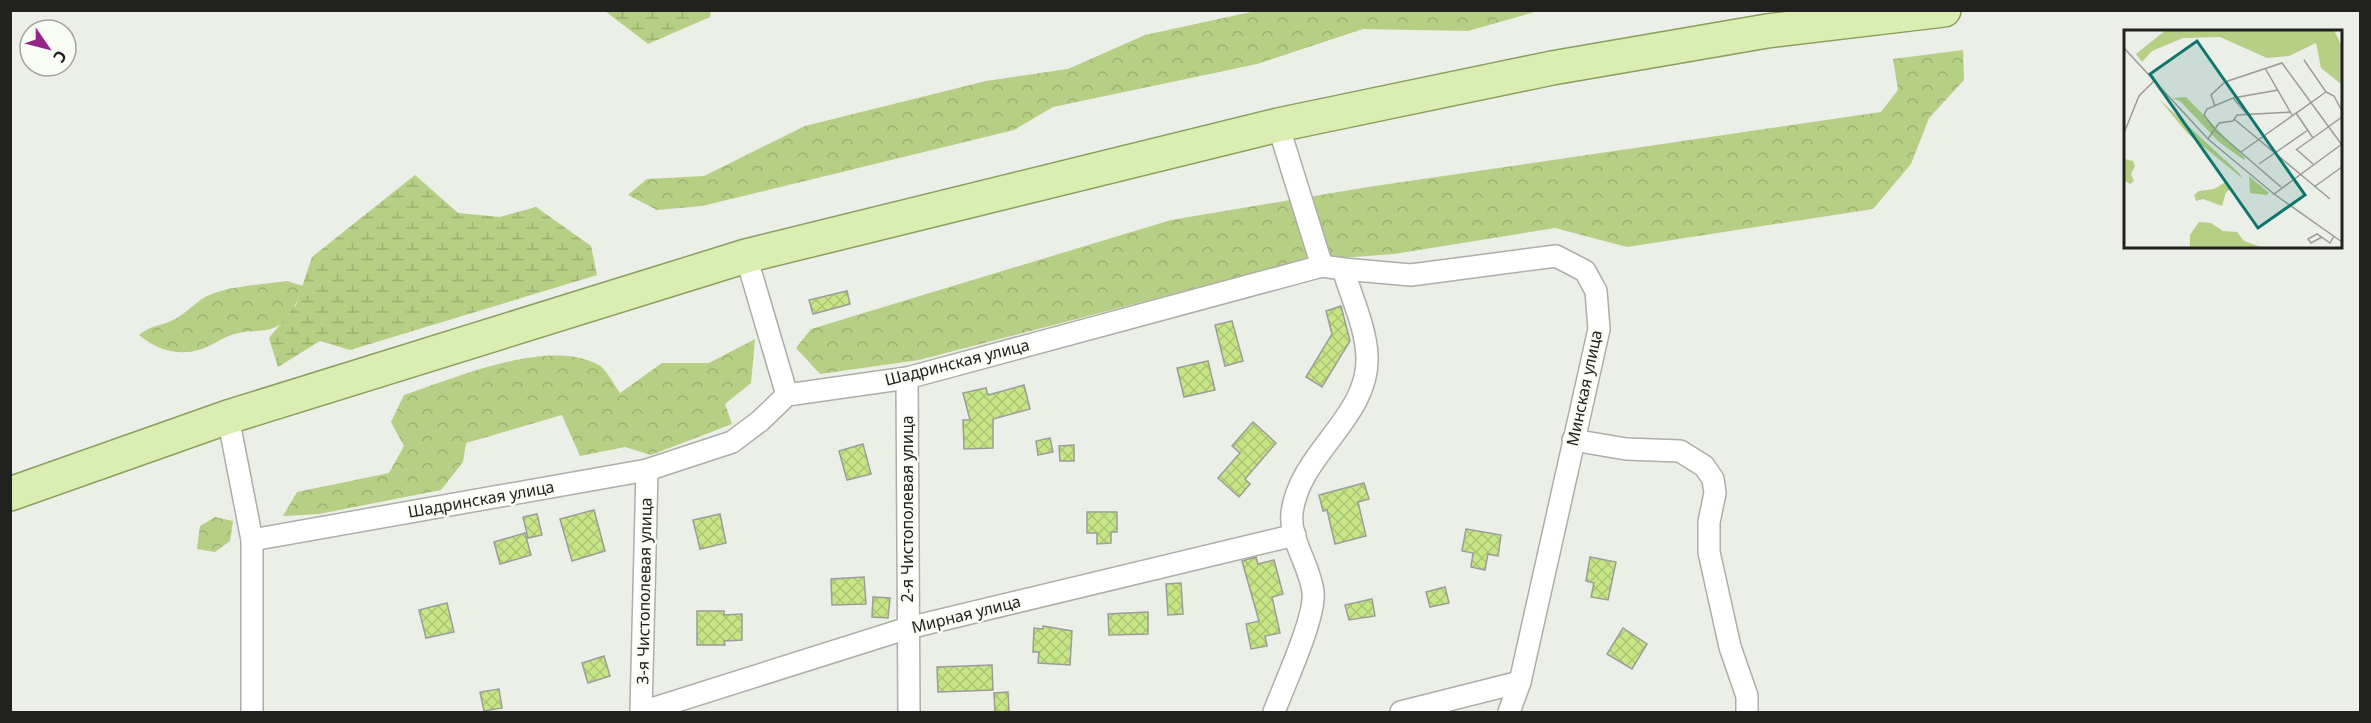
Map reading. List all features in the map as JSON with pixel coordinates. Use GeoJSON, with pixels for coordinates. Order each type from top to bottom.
{"type":"FeatureCollection","features":[{"type":"Feature","properties":{"kind":"main road"},"geometry":{"type":"LineString","coordinates":[[10,494],[228,417],[746,256],[1278,125],[1552,68],[1767,31],[1944,10]]}},
{"type":"Feature","properties":{"kind":"street"},"geometry":{"type":"LineString","coordinates":[[1275,712],[1314,604],[1310,574],[1295,535],[1292,515],[1296,496],[1319,450],[1363,392],[1368,354],[1278,125]]}},
{"type":"Feature","properties":{"kind":"street","name":"Минская улица"},"geometry":{"type":"LineString","coordinates":[[1332,267],[1411,275],[1556,255],[1584,271],[1596,291],[1599,328],[1520,682],[1509,712]]}},
{"type":"Feature","properties":{"kind":"street"},"geometry":{"type":"LineString","coordinates":[[746,256],[787,395]]}},
{"type":"Feature","properties":{"kind":"street","name":"Шадринская улица"},"geometry":{"type":"LineString","coordinates":[[252,540],[647,470],[732,442],[760,421],[787,395],[907,378],[1332,267]]}},
{"type":"Feature","properties":{"kind":"street","name":"2-я Чистополевая улица"},"geometry":{"type":"LineString","coordinates":[[907,378],[909,712]]}},
{"type":"Feature","properties":{"kind":"street"},"geometry":{"type":"LineString","coordinates":[[228,417],[252,540],[252,712]]}},
{"type":"Feature","properties":{"kind":"street"},"geometry":{"type":"LineString","coordinates":[[1573,440],[1626,449],[1680,451],[1704,466],[1713,479],[1715,493],[1709,522],[1709,552],[1730,646],[1747,696],[1747,712]]}},
{"type":"Feature","properties":{"kind":"street","name":"3-я Чистополевая улица"},"geometry":{"type":"LineString","coordinates":[[642,712],[647,470]]}},
{"type":"Feature","properties":{"kind":"street","name":"Мирная улица"},"geometry":{"type":"LineString","coordinates":[[642,712],[908,628],[1295,535]]}},
{"type":"Feature","properties":{"kind":"street"},"geometry":{"type":"LineString","coordinates":[[1401,712],[1520,682]]}},
{"type":"Feature","properties":{"kind":"green space"},"geometry":{"type":"Polygon","coordinates":[[[1260,10],[1538,11],[1468,31],[1363,29],[1257,64],[1053,107],[1014,130],[702,206],[657,210],[628,195],[647,179],[704,176],[805,126],[986,81],[1068,69],[1145,35],[1260,10]]]}},
{"type":"Feature","properties":{"kind":"green space"},"geometry":{"type":"Polygon","coordinates":[[[605,11],[711,11],[710,17],[648,44],[605,11]]]}},
{"type":"Feature","properties":{"kind":"green space"},"geometry":{"type":"Polygon","coordinates":[[[1963,50],[1964,80],[1929,118],[1911,164],[1873,209],[1627,247],[1555,228],[1394,254],[1300,261],[919,360],[820,374],[796,348],[811,329],[1171,220],[1368,187],[1881,112],[1898,90],[1893,59],[1963,50]]]}},
{"type":"Feature","properties":{"kind":"green space"},"geometry":{"type":"Polygon","coordinates":[[[415,175],[458,213],[500,217],[536,207],[591,246],[597,275],[350,350],[320,341],[278,367],[269,338],[296,305],[312,257],[415,175]]]}},
{"type":"Feature","properties":{"kind":"green space"},"geometry":{"type":"Polygon","coordinates":[[[287,281],[303,286],[291,313],[284,322],[274,328],[235,334],[191,352],[164,349],[139,335],[178,317],[203,298],[216,292],[236,287],[287,281]]]}},
{"type":"Feature","properties":{"kind":"green space"},"geometry":{"type":"Polygon","coordinates":[[[755,339],[751,383],[725,404],[732,424],[651,455],[625,447],[580,456],[562,415],[466,443],[463,462],[441,490],[319,514],[283,516],[297,492],[389,473],[404,446],[391,422],[404,395],[501,363],[553,355],[576,357],[597,364],[607,373],[620,393],[662,363],[709,363],[755,339]]]}},
{"type":"Feature","properties":{"kind":"green space"},"geometry":{"type":"Polygon","coordinates":[[[215,517],[233,521],[230,541],[215,552],[197,549],[200,526],[215,517]]]}},
{"type":"Feature","properties":{"kind":"building"},"geometry":{"type":"Polygon","coordinates":[[[847,291],[850,304],[813,314],[809,300],[847,291]]]}},
{"type":"Feature","properties":{"kind":"building"},"geometry":{"type":"Polygon","coordinates":[[[1341,306],[1350,341],[1322,387],[1306,377],[1332,334],[1326,311],[1341,306]]]}},
{"type":"Feature","properties":{"kind":"building"},"geometry":{"type":"Polygon","coordinates":[[[1232,321],[1243,361],[1225,366],[1215,325],[1232,321]]]}},
{"type":"Feature","properties":{"kind":"building"},"geometry":{"type":"Polygon","coordinates":[[[1208,361],[1215,390],[1184,397],[1177,368],[1208,361]]]}},
{"type":"Feature","properties":{"kind":"building"},"geometry":{"type":"Polygon","coordinates":[[[1024,385],[1030,409],[993,419],[993,448],[964,449],[963,420],[970,420],[963,393],[986,388],[988,395],[1024,385]]]}},
{"type":"Feature","properties":{"kind":"building"},"geometry":{"type":"Polygon","coordinates":[[[1253,422],[1276,443],[1245,479],[1250,484],[1239,497],[1218,478],[1240,453],[1232,446],[1253,422]]]}},
{"type":"Feature","properties":{"kind":"building"},"geometry":{"type":"Polygon","coordinates":[[[1050,438],[1053,452],[1038,455],[1036,441],[1050,438]]]}},
{"type":"Feature","properties":{"kind":"building"},"geometry":{"type":"Polygon","coordinates":[[[863,444],[871,474],[847,480],[839,451],[863,444]]]}},
{"type":"Feature","properties":{"kind":"building"},"geometry":{"type":"Polygon","coordinates":[[[1074,445],[1074,461],[1060,461],[1059,446],[1074,445]]]}},
{"type":"Feature","properties":{"kind":"building"},"geometry":{"type":"Polygon","coordinates":[[[1364,483],[1369,499],[1358,502],[1366,536],[1335,544],[1327,510],[1323,511],[1319,495],[1364,483]]]}},
{"type":"Feature","properties":{"kind":"building"},"geometry":{"type":"Polygon","coordinates":[[[594,510],[605,551],[572,561],[560,519],[594,510]]]}},
{"type":"Feature","properties":{"kind":"building"},"geometry":{"type":"Polygon","coordinates":[[[1087,512],[1117,512],[1117,532],[1111,532],[1111,543],[1097,544],[1097,533],[1087,533],[1087,512]]]}},
{"type":"Feature","properties":{"kind":"building"},"geometry":{"type":"Polygon","coordinates":[[[537,514],[542,535],[528,538],[523,517],[537,514]]]}},
{"type":"Feature","properties":{"kind":"building"},"geometry":{"type":"Polygon","coordinates":[[[720,514],[726,543],[700,549],[693,520],[720,514]]]}},
{"type":"Feature","properties":{"kind":"building"},"geometry":{"type":"Polygon","coordinates":[[[1466,529],[1501,535],[1498,556],[1488,554],[1485,570],[1471,567],[1473,553],[1462,551],[1466,529]]]}},
{"type":"Feature","properties":{"kind":"building"},"geometry":{"type":"Polygon","coordinates":[[[525,533],[531,555],[500,564],[494,542],[525,533]]]}},
{"type":"Feature","properties":{"kind":"building"},"geometry":{"type":"Polygon","coordinates":[[[1256,557],[1258,564],[1274,560],[1283,594],[1272,597],[1280,633],[1265,636],[1267,646],[1251,649],[1246,624],[1259,621],[1242,561],[1256,557]]]}},
{"type":"Feature","properties":{"kind":"building"},"geometry":{"type":"Polygon","coordinates":[[[1590,557],[1616,562],[1608,600],[1591,597],[1594,583],[1586,581],[1590,557]]]}},
{"type":"Feature","properties":{"kind":"building"},"geometry":{"type":"Polygon","coordinates":[[[864,577],[866,604],[832,605],[831,579],[864,577]]]}},
{"type":"Feature","properties":{"kind":"building"},"geometry":{"type":"Polygon","coordinates":[[[1181,583],[1183,614],[1168,615],[1166,584],[1181,583]]]}},
{"type":"Feature","properties":{"kind":"building"},"geometry":{"type":"Polygon","coordinates":[[[1445,587],[1449,603],[1430,607],[1426,592],[1445,587]]]}},
{"type":"Feature","properties":{"kind":"building"},"geometry":{"type":"Polygon","coordinates":[[[873,597],[890,598],[888,618],[872,617],[873,597]]]}},
{"type":"Feature","properties":{"kind":"building"},"geometry":{"type":"Polygon","coordinates":[[[1372,599],[1375,616],[1349,620],[1345,605],[1372,599]]]}},
{"type":"Feature","properties":{"kind":"building"},"geometry":{"type":"Polygon","coordinates":[[[447,603],[454,632],[426,638],[419,610],[447,603]]]}},
{"type":"Feature","properties":{"kind":"building"},"geometry":{"type":"Polygon","coordinates":[[[697,611],[724,611],[724,615],[742,614],[742,640],[724,641],[725,645],[697,645],[697,611]]]}},
{"type":"Feature","properties":{"kind":"building"},"geometry":{"type":"Polygon","coordinates":[[[1148,612],[1148,634],[1109,635],[1108,614],[1148,612]]]}},
{"type":"Feature","properties":{"kind":"building"},"geometry":{"type":"Polygon","coordinates":[[[1043,626],[1072,631],[1070,665],[1038,663],[1039,652],[1033,652],[1034,628],[1043,629],[1043,626]]]}},
{"type":"Feature","properties":{"kind":"building"},"geometry":{"type":"Polygon","coordinates":[[[1623,628],[1647,644],[1632,669],[1607,654],[1623,628]]]}},
{"type":"Feature","properties":{"kind":"building"},"geometry":{"type":"Polygon","coordinates":[[[604,656],[610,676],[588,683],[582,663],[604,656]]]}},
{"type":"Feature","properties":{"kind":"building"},"geometry":{"type":"Polygon","coordinates":[[[992,665],[993,690],[938,692],[937,667],[992,665]]]}},
{"type":"Feature","properties":{"kind":"building"},"geometry":{"type":"Polygon","coordinates":[[[499,689],[502,708],[484,711],[480,692],[499,689]]]}},
{"type":"Feature","properties":{"kind":"building"},"geometry":{"type":"Polygon","coordinates":[[[1008,692],[1009,712],[995,712],[994,693],[1008,692]]]}}]}
